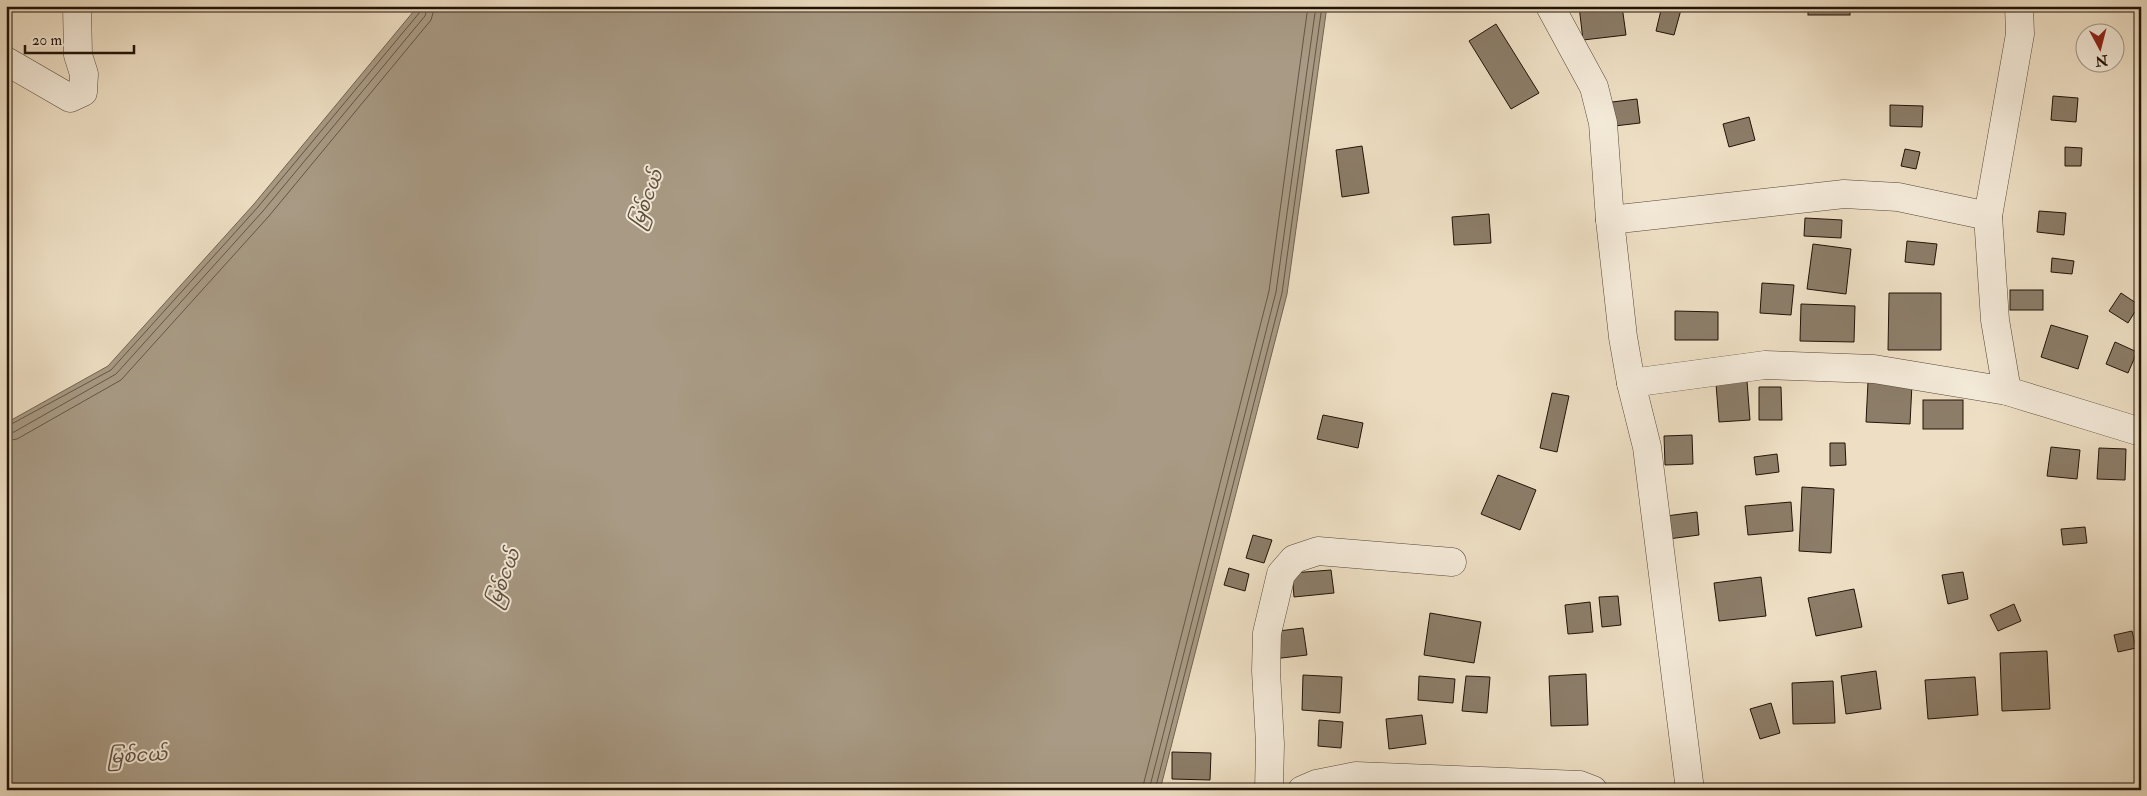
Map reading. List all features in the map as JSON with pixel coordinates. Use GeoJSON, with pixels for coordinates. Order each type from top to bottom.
{"type":"FeatureCollection","features":[{"type":"Feature","properties":{"kind":"street"},"geometry":{"type":"LineString","coordinates":[[6,61],[70,98],[83,92],[84,74],[78,55],[77,6]]}},
{"type":"Feature","properties":{"kind":"street"},"geometry":{"type":"LineString","coordinates":[[1550,6],[1594,87],[1603,123],[1610,220],[1623,337],[1631,384],[1647,448],[1690,790]]}},
{"type":"Feature","properties":{"kind":"street"},"geometry":{"type":"LineString","coordinates":[[2007,390],[1995,320],[1988,216],[2020,34],[2020,6]]}},
{"type":"Feature","properties":{"kind":"street"},"geometry":{"type":"LineString","coordinates":[[1610,220],[1844,194],[1898,198],[1988,216]]}},
{"type":"Feature","properties":{"kind":"street"},"geometry":{"type":"LineString","coordinates":[[1631,384],[1765,365],[1874,369],[2007,390],[2141,432]]}},
{"type":"Feature","properties":{"kind":"street"},"geometry":{"type":"LineString","coordinates":[[1269,790],[1270,744],[1266,670],[1267,633],[1281,574],[1294,559],[1318,552],[1452,562]]}},
{"type":"Feature","properties":{"kind":"street"},"geometry":{"type":"LineString","coordinates":[[1302,790],[1316,784],[1356,776],[1580,784],[1593,790]]}},
{"type":"Feature","properties":{"kind":"water","name":"မြစ်ငယ်"},"geometry":{"type":"Polygon","coordinates":[[[418,6],[1327,6],[1287,294],[1160,790],[6,790],[6,423],[108,366],[254,204],[418,6]]]}},
{"type":"Feature","properties":{"kind":"building"},"geometry":{"type":"Polygon","coordinates":[[[1579,6],[1622,6],[1626,35],[1583,40],[1579,6]]]}},
{"type":"Feature","properties":{"kind":"building"},"geometry":{"type":"Polygon","coordinates":[[[1662,6],[1682,6],[1674,35],[1656,31],[1662,6]]]}},
{"type":"Feature","properties":{"kind":"building"},"geometry":{"type":"Polygon","coordinates":[[[1808,6],[1850,6],[1850,15],[1808,15],[1808,6]]]}},
{"type":"Feature","properties":{"kind":"building"},"geometry":{"type":"Polygon","coordinates":[[[1496,24],[1539,93],[1511,109],[1469,41],[1496,24]]]}},
{"type":"Feature","properties":{"kind":"building"},"geometry":{"type":"Polygon","coordinates":[[[2053,96],[2078,98],[2076,122],[2051,120],[2053,96]]]}},
{"type":"Feature","properties":{"kind":"building"},"geometry":{"type":"Polygon","coordinates":[[[1637,99],[1640,123],[1606,127],[1604,103],[1637,99]]]}},
{"type":"Feature","properties":{"kind":"building"},"geometry":{"type":"Polygon","coordinates":[[[1890,105],[1923,106],[1922,127],[1890,126],[1890,105]]]}},
{"type":"Feature","properties":{"kind":"building"},"geometry":{"type":"Polygon","coordinates":[[[1749,117],[1755,140],[1729,147],[1723,124],[1749,117]]]}},
{"type":"Feature","properties":{"kind":"building"},"geometry":{"type":"Polygon","coordinates":[[[1362,146],[1369,193],[1342,197],[1336,150],[1362,146]]]}},
{"type":"Feature","properties":{"kind":"building"},"geometry":{"type":"Polygon","coordinates":[[[2065,147],[2082,148],[2081,166],[2065,166],[2065,147]]]}},
{"type":"Feature","properties":{"kind":"building"},"geometry":{"type":"Polygon","coordinates":[[[1905,149],[1920,152],[1916,169],[1901,166],[1905,149]]]}},
{"type":"Feature","properties":{"kind":"building"},"geometry":{"type":"Polygon","coordinates":[[[2039,211],[2066,213],[2064,235],[2037,232],[2039,211]]]}},
{"type":"Feature","properties":{"kind":"building"},"geometry":{"type":"Polygon","coordinates":[[[1489,214],[1491,243],[1454,245],[1452,217],[1489,214]]]}},
{"type":"Feature","properties":{"kind":"building"},"geometry":{"type":"Polygon","coordinates":[[[1805,218],[1842,220],[1841,238],[1804,236],[1805,218]]]}},
{"type":"Feature","properties":{"kind":"building"},"geometry":{"type":"Polygon","coordinates":[[[1907,241],[1937,244],[1934,265],[1905,262],[1907,241]]]}},
{"type":"Feature","properties":{"kind":"building"},"geometry":{"type":"Polygon","coordinates":[[[1813,244],[1851,249],[1846,294],[1807,289],[1813,244]]]}},
{"type":"Feature","properties":{"kind":"building"},"geometry":{"type":"Polygon","coordinates":[[[2052,258],[2074,261],[2072,274],[2051,272],[2052,258]]]}},
{"type":"Feature","properties":{"kind":"building"},"geometry":{"type":"Polygon","coordinates":[[[1762,283],[1794,285],[1791,315],[1760,313],[1762,283]]]}},
{"type":"Feature","properties":{"kind":"building"},"geometry":{"type":"Polygon","coordinates":[[[2010,290],[2043,290],[2043,310],[2010,310],[2010,290]]]}},
{"type":"Feature","properties":{"kind":"building"},"geometry":{"type":"Polygon","coordinates":[[[1889,293],[1941,293],[1941,350],[1888,350],[1889,293]]]}},
{"type":"Feature","properties":{"kind":"building"},"geometry":{"type":"Polygon","coordinates":[[[2121,293],[2139,305],[2128,323],[2109,311],[2121,293]]]}},
{"type":"Feature","properties":{"kind":"building"},"geometry":{"type":"Polygon","coordinates":[[[1801,304],[1855,306],[1854,342],[1800,341],[1801,304]]]}},
{"type":"Feature","properties":{"kind":"building"},"geometry":{"type":"Polygon","coordinates":[[[1675,311],[1718,312],[1718,340],[1675,340],[1675,311]]]}},
{"type":"Feature","properties":{"kind":"building"},"geometry":{"type":"Polygon","coordinates":[[[2051,325],[2088,336],[2078,369],[2041,357],[2051,325]]]}},
{"type":"Feature","properties":{"kind":"building"},"geometry":{"type":"Polygon","coordinates":[[[2115,342],[2137,352],[2128,373],[2106,364],[2115,342]]]}},
{"type":"Feature","properties":{"kind":"building"},"geometry":{"type":"Polygon","coordinates":[[[1747,381],[1750,420],[1719,422],[1716,384],[1747,381]]]}},
{"type":"Feature","properties":{"kind":"building"},"geometry":{"type":"Polygon","coordinates":[[[1868,382],[1912,384],[1910,424],[1866,422],[1868,382]]]}},
{"type":"Feature","properties":{"kind":"building"},"geometry":{"type":"Polygon","coordinates":[[[1759,387],[1781,387],[1782,420],[1759,420],[1759,387]]]}},
{"type":"Feature","properties":{"kind":"building"},"geometry":{"type":"Polygon","coordinates":[[[1552,393],[1569,396],[1557,452],[1540,448],[1552,393]]]}},
{"type":"Feature","properties":{"kind":"building"},"geometry":{"type":"Polygon","coordinates":[[[1923,400],[1963,400],[1963,429],[1923,429],[1923,400]]]}},
{"type":"Feature","properties":{"kind":"building"},"geometry":{"type":"Polygon","coordinates":[[[1323,415],[1363,423],[1358,448],[1317,439],[1323,415]]]}},
{"type":"Feature","properties":{"kind":"building"},"geometry":{"type":"Polygon","coordinates":[[[1692,435],[1693,464],[1665,465],[1664,436],[1692,435]]]}},
{"type":"Feature","properties":{"kind":"building"},"geometry":{"type":"Polygon","coordinates":[[[1830,443],[1845,443],[1846,465],[1830,466],[1830,443]]]}},
{"type":"Feature","properties":{"kind":"building"},"geometry":{"type":"Polygon","coordinates":[[[2051,447],[2080,450],[2077,479],[2047,476],[2051,447]]]}},
{"type":"Feature","properties":{"kind":"building"},"geometry":{"type":"Polygon","coordinates":[[[2099,448],[2126,449],[2125,480],[2097,479],[2099,448]]]}},
{"type":"Feature","properties":{"kind":"building"},"geometry":{"type":"Polygon","coordinates":[[[2141,453],[2141,486],[2138,486],[2141,453]]]}},
{"type":"Feature","properties":{"kind":"building"},"geometry":{"type":"Polygon","coordinates":[[[1777,454],[1779,472],[1756,475],[1754,457],[1777,454]]]}},
{"type":"Feature","properties":{"kind":"building"},"geometry":{"type":"Polygon","coordinates":[[[1498,475],[1536,490],[1520,530],[1481,514],[1498,475]]]}},
{"type":"Feature","properties":{"kind":"building"},"geometry":{"type":"Polygon","coordinates":[[[1802,487],[1834,489],[1831,553],[1799,551],[1802,487]]]}},
{"type":"Feature","properties":{"kind":"building"},"geometry":{"type":"Polygon","coordinates":[[[1791,502],[1793,531],[1748,535],[1745,506],[1791,502]]]}},
{"type":"Feature","properties":{"kind":"building"},"geometry":{"type":"Polygon","coordinates":[[[1697,512],[1699,535],[1668,539],[1666,516],[1697,512]]]}},
{"type":"Feature","properties":{"kind":"building"},"geometry":{"type":"Polygon","coordinates":[[[2085,527],[2087,543],[2063,545],[2061,529],[2085,527]]]}},
{"type":"Feature","properties":{"kind":"building"},"geometry":{"type":"Polygon","coordinates":[[[1253,535],[1272,540],[1264,563],[1246,558],[1253,535]]]}},
{"type":"Feature","properties":{"kind":"building"},"geometry":{"type":"Polygon","coordinates":[[[1229,568],[1249,574],[1245,591],[1224,585],[1229,568]]]}},
{"type":"Feature","properties":{"kind":"building"},"geometry":{"type":"Polygon","coordinates":[[[1331,570],[1334,593],[1294,597],[1292,573],[1331,570]]]}},
{"type":"Feature","properties":{"kind":"building"},"geometry":{"type":"Polygon","coordinates":[[[1963,572],[1968,599],[1948,604],[1942,575],[1963,572]]]}},
{"type":"Feature","properties":{"kind":"building"},"geometry":{"type":"Polygon","coordinates":[[[1761,577],[1766,616],[1719,621],[1714,583],[1761,577]]]}},
{"type":"Feature","properties":{"kind":"building"},"geometry":{"type":"Polygon","coordinates":[[[1854,589],[1862,627],[1816,636],[1808,598],[1854,589]]]}},
{"type":"Feature","properties":{"kind":"building"},"geometry":{"type":"Polygon","coordinates":[[[1618,596],[1621,625],[1602,627],[1599,597],[1618,596]]]}},
{"type":"Feature","properties":{"kind":"building"},"geometry":{"type":"Polygon","coordinates":[[[1590,602],[1593,632],[1568,634],[1565,605],[1590,602]]]}},
{"type":"Feature","properties":{"kind":"building"},"geometry":{"type":"Polygon","coordinates":[[[2014,604],[2021,621],[1998,631],[1990,615],[2014,604]]]}},
{"type":"Feature","properties":{"kind":"building"},"geometry":{"type":"Polygon","coordinates":[[[1430,613],[1481,622],[1474,663],[1424,655],[1430,613]]]}},
{"type":"Feature","properties":{"kind":"building"},"geometry":{"type":"Polygon","coordinates":[[[1303,628],[1307,655],[1273,659],[1270,632],[1303,628]]]}},
{"type":"Feature","properties":{"kind":"building"},"geometry":{"type":"Polygon","coordinates":[[[2132,631],[2136,648],[2118,652],[2114,635],[2132,631]]]}},
{"type":"Feature","properties":{"kind":"building"},"geometry":{"type":"Polygon","coordinates":[[[2047,651],[2050,709],[2002,711],[2000,653],[2047,651]]]}},
{"type":"Feature","properties":{"kind":"building"},"geometry":{"type":"Polygon","coordinates":[[[1876,671],[1881,709],[1846,714],[1841,676],[1876,671]]]}},
{"type":"Feature","properties":{"kind":"building"},"geometry":{"type":"Polygon","coordinates":[[[1586,674],[1588,725],[1551,726],[1549,676],[1586,674]]]}},
{"type":"Feature","properties":{"kind":"building"},"geometry":{"type":"Polygon","coordinates":[[[1303,675],[1342,677],[1340,713],[1302,710],[1303,675]]]}},
{"type":"Feature","properties":{"kind":"building"},"geometry":{"type":"Polygon","coordinates":[[[1419,676],[1455,679],[1453,703],[1418,700],[1419,676]]]}},
{"type":"Feature","properties":{"kind":"building"},"geometry":{"type":"Polygon","coordinates":[[[1466,676],[1490,677],[1487,713],[1462,711],[1466,676]]]}},
{"type":"Feature","properties":{"kind":"building"},"geometry":{"type":"Polygon","coordinates":[[[1975,677],[1978,715],[1928,719],[1925,680],[1975,677]]]}},
{"type":"Feature","properties":{"kind":"building"},"geometry":{"type":"Polygon","coordinates":[[[1833,681],[1835,723],[1793,724],[1792,683],[1833,681]]]}},
{"type":"Feature","properties":{"kind":"building"},"geometry":{"type":"Polygon","coordinates":[[[1771,703],[1780,733],[1760,739],[1750,709],[1771,703]]]}},
{"type":"Feature","properties":{"kind":"building"},"geometry":{"type":"Polygon","coordinates":[[[1422,715],[1426,744],[1389,749],[1386,719],[1422,715]]]}},
{"type":"Feature","properties":{"kind":"building"},"geometry":{"type":"Polygon","coordinates":[[[1319,720],[1343,722],[1341,748],[1318,746],[1319,720]]]}},
{"type":"Feature","properties":{"kind":"building"},"geometry":{"type":"Polygon","coordinates":[[[1172,752],[1211,753],[1210,780],[1172,779],[1172,752]]]}}]}
